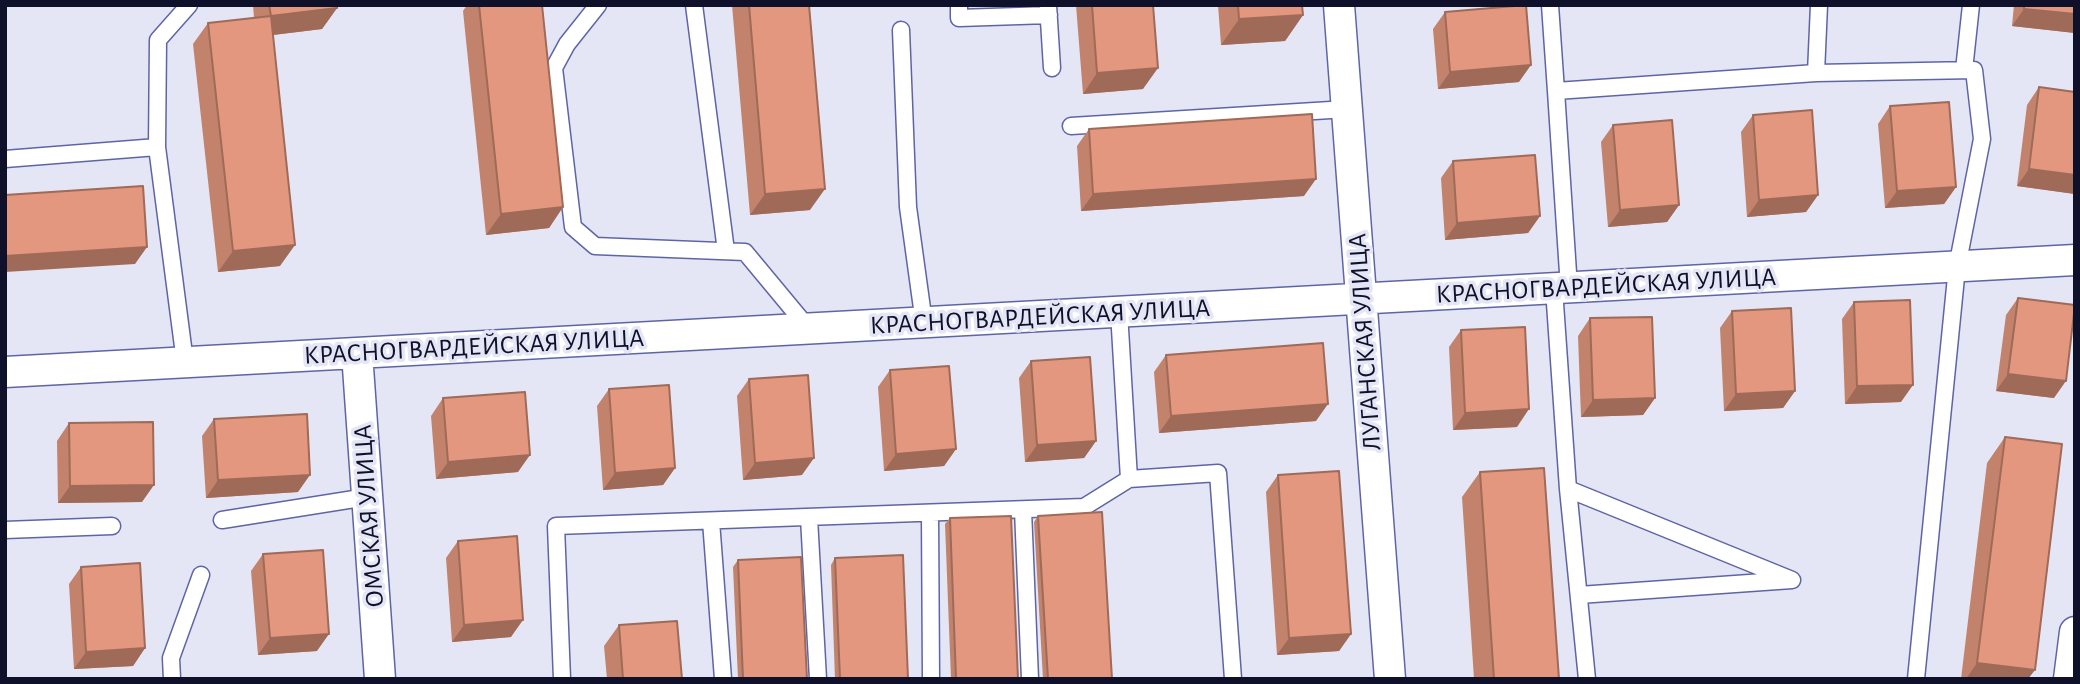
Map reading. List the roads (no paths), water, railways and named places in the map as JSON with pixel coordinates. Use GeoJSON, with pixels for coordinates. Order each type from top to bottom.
{"type":"FeatureCollection","features":[{"type":"Feature","properties":{"kind":"street","name":"ЛУГАНСКАЯ УЛИЦА"},"geometry":{"type":"LineString","coordinates":[[1339,5],[1390,679]]}},
{"type":"Feature","properties":{"kind":"street","name":"КРАСНОГВАРДЕЙСКАЯ УЛИЦА"},"geometry":{"type":"LineString","coordinates":[[5,372],[2075,260]]}},
{"type":"Feature","properties":{"kind":"street","name":"ОМСКАЯ УЛИЦА"},"geometry":{"type":"LineString","coordinates":[[358,353],[380,679]]}},
{"type":"Feature","properties":{"kind":"street"},"geometry":{"type":"LineString","coordinates":[[5,372],[5,387]]}},
{"type":"Feature","properties":{"kind":"street"},"geometry":{"type":"LineString","coordinates":[[2069,679],[2075,632]]}},
{"type":"Feature","properties":{"kind":"lane"},"geometry":{"type":"LineString","coordinates":[[186,362],[157,147],[158,40],[189,5]]}},
{"type":"Feature","properties":{"kind":"lane"},"geometry":{"type":"LineString","coordinates":[[598,5],[568,44],[554,68],[573,227],[595,246],[745,252],[809,329]]}},
{"type":"Feature","properties":{"kind":"lane"},"geometry":{"type":"LineString","coordinates":[[694,5],[726,251]]}},
{"type":"Feature","properties":{"kind":"lane"},"geometry":{"type":"LineString","coordinates":[[959,5],[959,18],[1049,10],[1052,68]]}},
{"type":"Feature","properties":{"kind":"lane"},"geometry":{"type":"LineString","coordinates":[[1550,5],[1556,91],[1568,489],[1587,679]]}},
{"type":"Feature","properties":{"kind":"lane"},"geometry":{"type":"LineString","coordinates":[[1816,73],[1819,5]]}},
{"type":"Feature","properties":{"kind":"lane"},"geometry":{"type":"LineString","coordinates":[[1964,70],[1971,5]]}},
{"type":"Feature","properties":{"kind":"lane"},"geometry":{"type":"LineString","coordinates":[[901,30],[908,207],[924,323]]}},
{"type":"Feature","properties":{"kind":"lane"},"geometry":{"type":"LineString","coordinates":[[1556,91],[1816,73],[1974,70],[1982,139],[1957,267],[1916,679]]}},
{"type":"Feature","properties":{"kind":"lane"},"geometry":{"type":"LineString","coordinates":[[1072,126],[1347,109]]}},
{"type":"Feature","properties":{"kind":"lane"},"geometry":{"type":"LineString","coordinates":[[5,159],[157,147]]}},
{"type":"Feature","properties":{"kind":"lane"},"geometry":{"type":"LineString","coordinates":[[1119,312],[1129,479]]}},
{"type":"Feature","properties":{"kind":"lane"},"geometry":{"type":"LineString","coordinates":[[562,679],[556,526],[1084,508],[1129,479],[1218,473],[1233,679]]}},
{"type":"Feature","properties":{"kind":"lane"},"geometry":{"type":"LineString","coordinates":[[1568,489],[1792,580],[1579,595]]}},
{"type":"Feature","properties":{"kind":"lane"},"geometry":{"type":"LineString","coordinates":[[222,520],[367,498]]}},
{"type":"Feature","properties":{"kind":"lane"},"geometry":{"type":"LineString","coordinates":[[1023,510],[1030,679]]}},
{"type":"Feature","properties":{"kind":"lane"},"geometry":{"type":"LineString","coordinates":[[930,514],[931,679]]}},
{"type":"Feature","properties":{"kind":"lane"},"geometry":{"type":"LineString","coordinates":[[809,517],[818,679]]}},
{"type":"Feature","properties":{"kind":"lane"},"geometry":{"type":"LineString","coordinates":[[711,521],[723,679]]}},
{"type":"Feature","properties":{"kind":"lane"},"geometry":{"type":"LineString","coordinates":[[5,530],[112,526]]}},
{"type":"Feature","properties":{"kind":"lane"},"geometry":{"type":"LineString","coordinates":[[172,679],[171,658],[201,575]]}}]}
